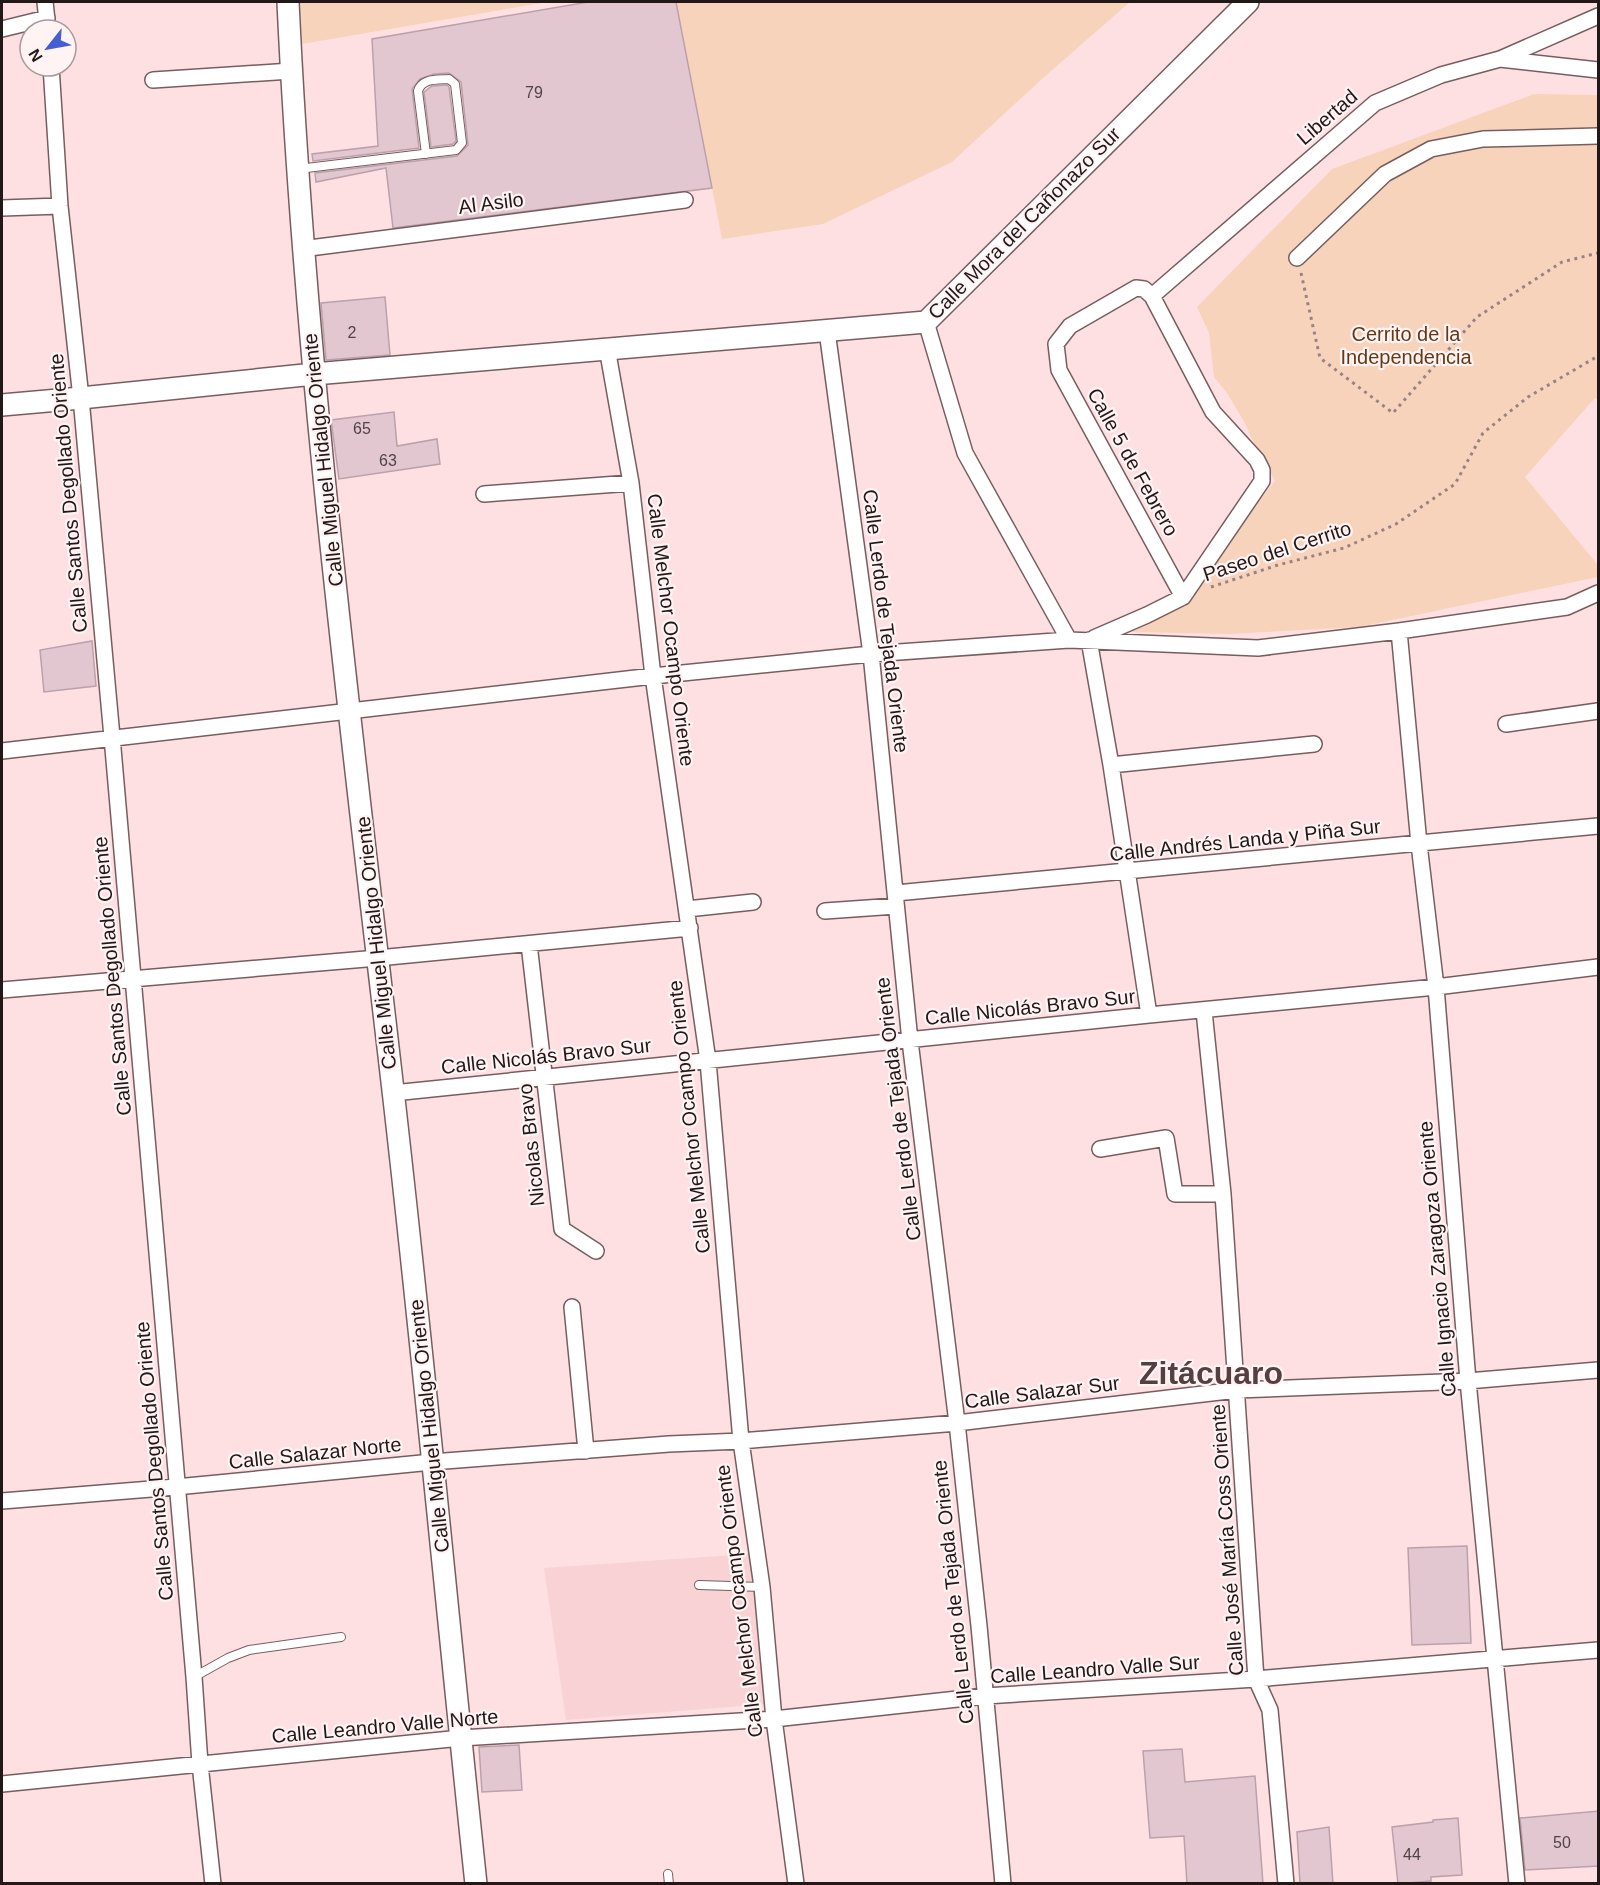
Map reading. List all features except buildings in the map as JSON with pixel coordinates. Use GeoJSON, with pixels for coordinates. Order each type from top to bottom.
{"type":"FeatureCollection","features":[{"type":"Feature","properties":{"kind":"street"},"geometry":{"type":"LineString","coordinates":[[45,2],[46,18]]}},
{"type":"Feature","properties":{"kind":"street","name":"Calle Miguel Hidalgo Oriente"},"geometry":{"type":"LineString","coordinates":[[288,2],[302,249],[314,374],[410,1238],[476,1884]]}},
{"type":"Feature","properties":{"kind":"street","name":"Calle Mora del Cañonazo Sur"},"geometry":{"type":"LineString","coordinates":[[2,405],[314,374],[926,322],[1248,2]]}},
{"type":"Feature","properties":{"kind":"street","name":"Libertad"},"geometry":{"type":"LineString","coordinates":[[1152,296],[1375,103],[1441,75],[1500,59],[1599,16]]}},
{"type":"Feature","properties":{"kind":"street"},"geometry":{"type":"LineString","coordinates":[[2,29],[18,27]]}},
{"type":"Feature","properties":{"kind":"street"},"geometry":{"type":"LineString","coordinates":[[1500,59],[1599,70]]}},
{"type":"Feature","properties":{"kind":"street"},"geometry":{"type":"LineString","coordinates":[[153,80],[291,72]]}},
{"type":"Feature","properties":{"kind":"street","name":"Calle Santos Degollado Oriente"},"geometry":{"type":"LineString","coordinates":[[52,78],[60,206],[81,398],[112,737],[200,1764],[213,1884]]}},
{"type":"Feature","properties":{"kind":"street"},"geometry":{"type":"LineString","coordinates":[[1298,258],[1385,174],[1431,149],[1483,139],[1599,136]]}},
{"type":"Feature","properties":{"kind":"street","name":"Al Asilo"},"geometry":{"type":"LineString","coordinates":[[302,249],[685,200]]}},
{"type":"Feature","properties":{"kind":"street"},"geometry":{"type":"LineString","coordinates":[[2,208],[60,206]]}},
{"type":"Feature","properties":{"kind":"street","name":"Calle 5 de Febrero"},"geometry":{"type":"LineString","coordinates":[[1152,296],[1144,289],[1136,288],[1070,326],[1056,344],[1059,370],[1183,597]]}},
{"type":"Feature","properties":{"kind":"street"},"geometry":{"type":"LineString","coordinates":[[1089,640],[1183,597],[1262,481],[1262,470],[1257,460],[1213,412],[1152,296]]}},
{"type":"Feature","properties":{"kind":"street"},"geometry":{"type":"LineString","coordinates":[[926,322],[966,453],[1069,640]]}},
{"type":"Feature","properties":{"kind":"street","name":"Calle Lerdo de Tejada Oriente"},"geometry":{"type":"LineString","coordinates":[[827,331],[871,654],[910,1041],[957,1423],[1004,1884]]}},
{"type":"Feature","properties":{"kind":"street","name":"Calle Melchor Ocampo Oriente"},"geometry":{"type":"LineString","coordinates":[[607,348],[631,483],[653,676],[708,1061],[741,1442],[762,1587],[774,1719],[796,1884]]}},
{"type":"Feature","properties":{"kind":"street"},"geometry":{"type":"LineString","coordinates":[[484,494],[631,483]]}},
{"type":"Feature","properties":{"kind":"street"},"geometry":{"type":"LineString","coordinates":[[2,751],[653,676],[871,654],[1069,640],[1258,648],[1567,607],[1599,593]]}},
{"type":"Feature","properties":{"kind":"street","name":"Calle Ignacio Zaragoza Oriente"},"geometry":{"type":"LineString","coordinates":[[1399,631],[1419,844],[1436,987],[1468,1381],[1517,1884]]}},
{"type":"Feature","properties":{"kind":"street"},"geometry":{"type":"LineString","coordinates":[[1089,640],[1111,765],[1149,1015]]}},
{"type":"Feature","properties":{"kind":"street"},"geometry":{"type":"LineString","coordinates":[[1506,724],[1599,711]]}},
{"type":"Feature","properties":{"kind":"street"},"geometry":{"type":"LineString","coordinates":[[1111,765],[1314,744]]}},
{"type":"Feature","properties":{"kind":"street","name":"Calle Andrés Landa y Piña Sur"},"geometry":{"type":"LineString","coordinates":[[825,911],[896,900],[1127,872],[1599,826]]}},
{"type":"Feature","properties":{"kind":"street"},"geometry":{"type":"LineString","coordinates":[[687,909],[753,902]]}},
{"type":"Feature","properties":{"kind":"street"},"geometry":{"type":"LineString","coordinates":[[2,990],[378,958],[690,928]]}},
{"type":"Feature","properties":{"kind":"street","name":"Nicolas Bravo"},"geometry":{"type":"LineString","coordinates":[[529,944],[562,1229],[596,1251]]}},
{"type":"Feature","properties":{"kind":"street","name":"Calle Nicolás Bravo Sur"},"geometry":{"type":"LineString","coordinates":[[393,1093],[1436,987],[1599,968]]}},
{"type":"Feature","properties":{"kind":"street","name":"Calle José María Coss Oriente"},"geometry":{"type":"LineString","coordinates":[[1204,1011],[1223,1194],[1256,1679],[1270,1710],[1286,1884]]}},
{"type":"Feature","properties":{"kind":"street"},"geometry":{"type":"LineString","coordinates":[[1100,1149],[1166,1138],[1175,1194],[1223,1194]]}},
{"type":"Feature","properties":{"kind":"street"},"geometry":{"type":"LineString","coordinates":[[572,1307],[586,1451]]}},
{"type":"Feature","properties":{"kind":"street","name":"Calle Salazar Sur"},"geometry":{"type":"LineString","coordinates":[[741,1442],[957,1423],[1237,1390],[1468,1381],[1599,1370]]}},
{"type":"Feature","properties":{"kind":"street","name":"Calle Salazar Norte"},"geometry":{"type":"LineString","coordinates":[[2,1501],[432,1462],[741,1442]]}},
{"type":"Feature","properties":{"kind":"street","name":"Calle Leandro Valle Sur"},"geometry":{"type":"LineString","coordinates":[[774,1719],[985,1696],[1256,1679],[1599,1650]]}},
{"type":"Feature","properties":{"kind":"street","name":"Calle Leandro Valle Norte"},"geometry":{"type":"LineString","coordinates":[[2,1784],[460,1738],[774,1719]]}},
{"type":"Feature","properties":{"kind":"lane"},"geometry":{"type":"LineString","coordinates":[[297,169],[426,154],[456,150],[462,143],[455,84],[449,79],[424,82],[418,91],[426,154]]}},
{"type":"Feature","properties":{"kind":"lane"},"geometry":{"type":"LineString","coordinates":[[699,1585],[762,1587]]}},
{"type":"Feature","properties":{"kind":"lane"},"geometry":{"type":"LineString","coordinates":[[194,1677],[228,1658],[249,1650],[341,1637]]}},
{"type":"Feature","properties":{"kind":"lane"},"geometry":{"type":"LineString","coordinates":[[668,1874],[669,1884]]}},
{"type":"Feature","properties":{"kind":"path"},"geometry":{"type":"LineString","coordinates":[[1298,258],[1320,358],[1393,413],[1477,317],[1562,262],[1599,253]]}},
{"type":"Feature","properties":{"kind":"path","name":"Paseo del Cerrito"},"geometry":{"type":"LineString","coordinates":[[1183,597],[1278,565],[1344,548],[1396,524],[1455,484],[1483,433],[1528,397],[1599,356]]}},
{"type":"Feature","properties":{"kind":"shaded area"},"geometry":{"type":"Polygon","coordinates":[[[749,1554],[767,1704],[566,1720],[544,1568],[749,1554]]]}},
{"type":"Feature","properties":{"kind":"green space"},"geometry":{"type":"Polygon","coordinates":[[[299,2],[548,2],[302,44],[299,2]]]}},
{"type":"Feature","properties":{"kind":"green space"},"geometry":{"type":"Polygon","coordinates":[[[676,2],[1130,2],[952,162],[823,224],[722,239],[676,2]]]}},
{"type":"Feature","properties":{"kind":"green space","name":"Cerrito de la Independencia"},"geometry":{"type":"Polygon","coordinates":[[[1534,94],[1598,95],[1598,399],[1595,398],[1525,477],[1598,565],[1598,577],[1359,627],[1231,634],[1132,632],[1188,603],[1183,597],[1275,481],[1246,425],[1227,393],[1214,377],[1209,333],[1197,307],[1332,169],[1534,94]]]}},
{"type":"Feature","properties":{"kind":"district","name":"Zitácuaro"},"geometry":{"type":"Point","coordinates":[1211,1373]}}]}
